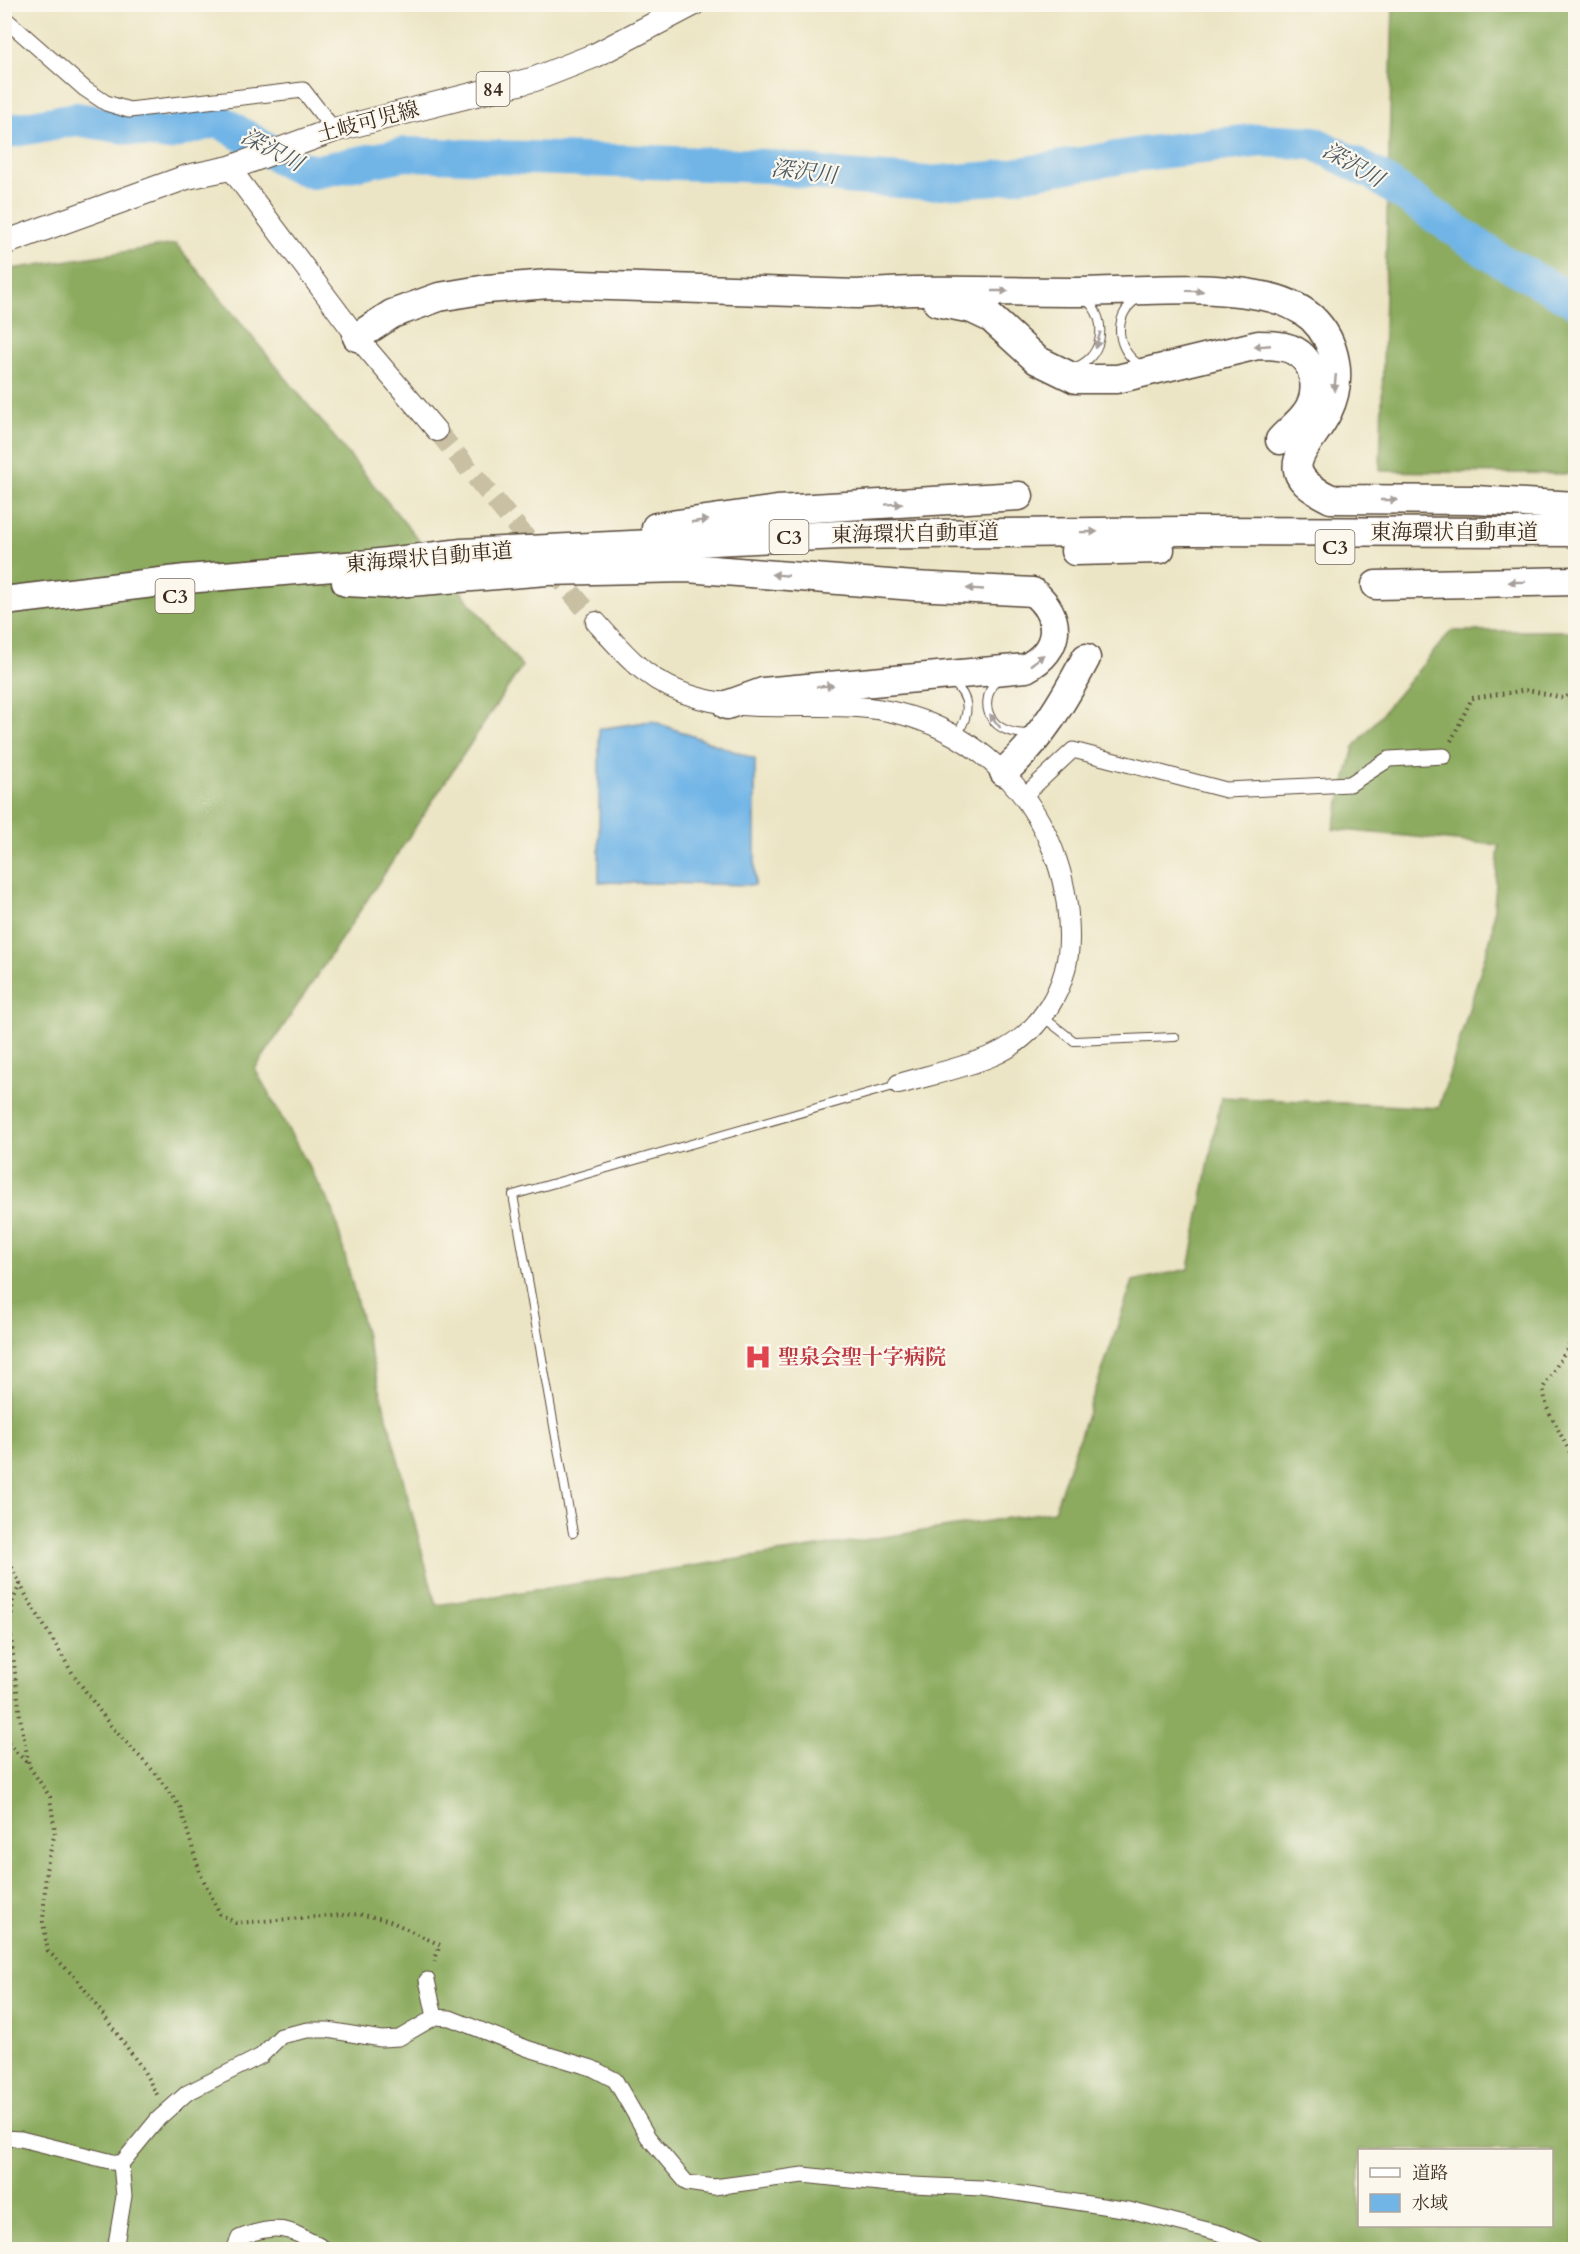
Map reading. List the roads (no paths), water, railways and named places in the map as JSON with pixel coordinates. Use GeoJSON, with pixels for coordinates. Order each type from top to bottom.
{"type":"FeatureCollection","features":[{"type":"Feature","properties":{"kind":"highway"},"geometry":{"type":"LineString","coordinates":[[357,337],[392,314],[439,297],[549,284],[857,294],[945,303],[972,309],[991,318],[1037,360],[1053,370],[1076,379],[1096,381],[1158,371],[1258,345],[1276,345],[1293,350],[1307,362],[1314,377],[1315,395],[1307,412],[1280,440]]}},
{"type":"Feature","properties":{"kind":"highway"},"geometry":{"type":"LineString","coordinates":[[857,294],[900,290],[1076,292],[1149,290],[1232,292],[1276,298],[1311,317],[1324,332],[1336,363],[1334,396],[1328,411],[1301,451],[1298,465],[1303,481],[1313,491],[1331,499],[1475,500],[1575,506]]}},
{"type":"Feature","properties":{"kind":"highway"},"geometry":{"type":"LineString","coordinates":[[371,564],[450,548],[586,537],[777,510],[1019,496]]}},
{"type":"Feature","properties":{"kind":"highway","name":"東海環状自動車道"},"geometry":{"type":"LineString","coordinates":[[4,601],[186,579],[371,564],[462,553],[841,535],[1185,531],[1575,532]]}},
{"type":"Feature","properties":{"kind":"highway","name":"東海環状自動車道"},"geometry":{"type":"LineString","coordinates":[[4,613],[603,557],[794,549],[930,548],[1119,552],[1183,548],[1575,548]]}},
{"type":"Feature","properties":{"kind":"highway"},"geometry":{"type":"LineString","coordinates":[[345,582],[384,584],[548,571],[687,568],[1033,592],[1046,603],[1055,619],[1050,647],[1040,661],[1026,668],[763,692],[727,705]]}},
{"type":"Feature","properties":{"kind":"highway"},"geometry":{"type":"LineString","coordinates":[[1376,585],[1575,581]]}},
{"type":"Feature","properties":{"kind":"highway"},"geometry":{"type":"LineString","coordinates":[[1004,772],[1046,729],[1063,703],[1086,657]]}},
{"type":"Feature","properties":{"kind":"main road","name":"土岐可児線"},"geometry":{"type":"LineString","coordinates":[[4,243],[187,177],[237,165],[334,130],[536,78],[596,55],[693,4]]}},
{"type":"Feature","properties":{"kind":"street"},"geometry":{"type":"LineString","coordinates":[[4,18],[85,89],[106,103],[129,110],[303,90],[334,130]]}},
{"type":"Feature","properties":{"kind":"street"},"geometry":{"type":"LineString","coordinates":[[237,165],[357,337],[437,431]]}},
{"type":"Feature","properties":{"kind":"street"},"geometry":{"type":"LineString","coordinates":[[596,622],[637,668],[697,698],[727,705],[859,707],[902,716],[956,737],[1004,772],[1025,795],[1056,850],[1069,923],[1069,953],[1061,984],[1043,1017],[1020,1039],[994,1055],[899,1084]]}},
{"type":"Feature","properties":{"kind":"street"},"geometry":{"type":"LineString","coordinates":[[1025,795],[1073,750],[1226,790],[1350,784],[1389,759],[1444,756]]}},
{"type":"Feature","properties":{"kind":"street"},"geometry":{"type":"LineString","coordinates":[[427,1980],[435,2018]]}},
{"type":"Feature","properties":{"kind":"street"},"geometry":{"type":"LineString","coordinates":[[115,2250],[124,2196],[121,2164],[166,2111],[188,2092],[261,2056],[281,2036],[308,2030],[328,2030],[381,2039],[399,2038],[435,2018],[450,2018],[529,2049],[591,2068],[615,2080],[648,2137],[687,2183],[714,2187],[803,2175],[889,2184],[982,2188],[1129,2210],[1223,2234],[1259,2250]]}},
{"type":"Feature","properties":{"kind":"street"},"geometry":{"type":"LineString","coordinates":[[4,2138],[21,2139],[121,2164]]}},
{"type":"Feature","properties":{"kind":"street"},"geometry":{"type":"LineString","coordinates":[[234,2250],[239,2238],[263,2228],[289,2229],[327,2250]]}},
{"type":"Feature","properties":{"kind":"lane"},"geometry":{"type":"LineString","coordinates":[[1149,290],[1132,303],[1123,316],[1119,332],[1122,345],[1128,355],[1139,365],[1158,371]]}},
{"type":"Feature","properties":{"kind":"lane"},"geometry":{"type":"LineString","coordinates":[[1053,370],[1075,368],[1088,360],[1101,337],[1099,316],[1090,303],[1076,292]]}},
{"type":"Feature","properties":{"kind":"lane"},"geometry":{"type":"LineString","coordinates":[[1002,671],[987,697],[987,710],[992,720],[1002,730],[1016,734],[1046,729]]}},
{"type":"Feature","properties":{"kind":"lane"},"geometry":{"type":"LineString","coordinates":[[946,677],[966,697],[968,709],[964,725],[956,737]]}},
{"type":"Feature","properties":{"kind":"lane"},"geometry":{"type":"LineString","coordinates":[[1043,1017],[1074,1041],[1175,1036]]}},
{"type":"Feature","properties":{"kind":"lane"},"geometry":{"type":"LineString","coordinates":[[573,1533],[513,1195],[899,1084]]}},
{"type":"Feature","properties":{"kind":"water"},"geometry":{"type":"Polygon","coordinates":[[[652,721],[755,759],[755,885],[599,882],[599,729],[652,721]]]}},
{"type":"Feature","properties":{"kind":"waterway","name":"深沢川"},"geometry":{"type":"LineString","coordinates":[[4,132],[76,119],[168,134],[218,120],[289,163],[313,172],[405,154],[766,166],[844,177],[928,183],[996,178],[1141,154],[1262,140],[1314,143],[1374,174],[1495,257],[1576,302]]}},
{"type":"Feature","properties":{"kind":"tunnel"},"geometry":{"type":"LineString","coordinates":[[437,431],[596,622]]}},
{"type":"Feature","properties":{"kind":"place","name":"聖泉会聖十字病院"},"geometry":{"type":"Point","coordinates":[758,1357]}}]}
